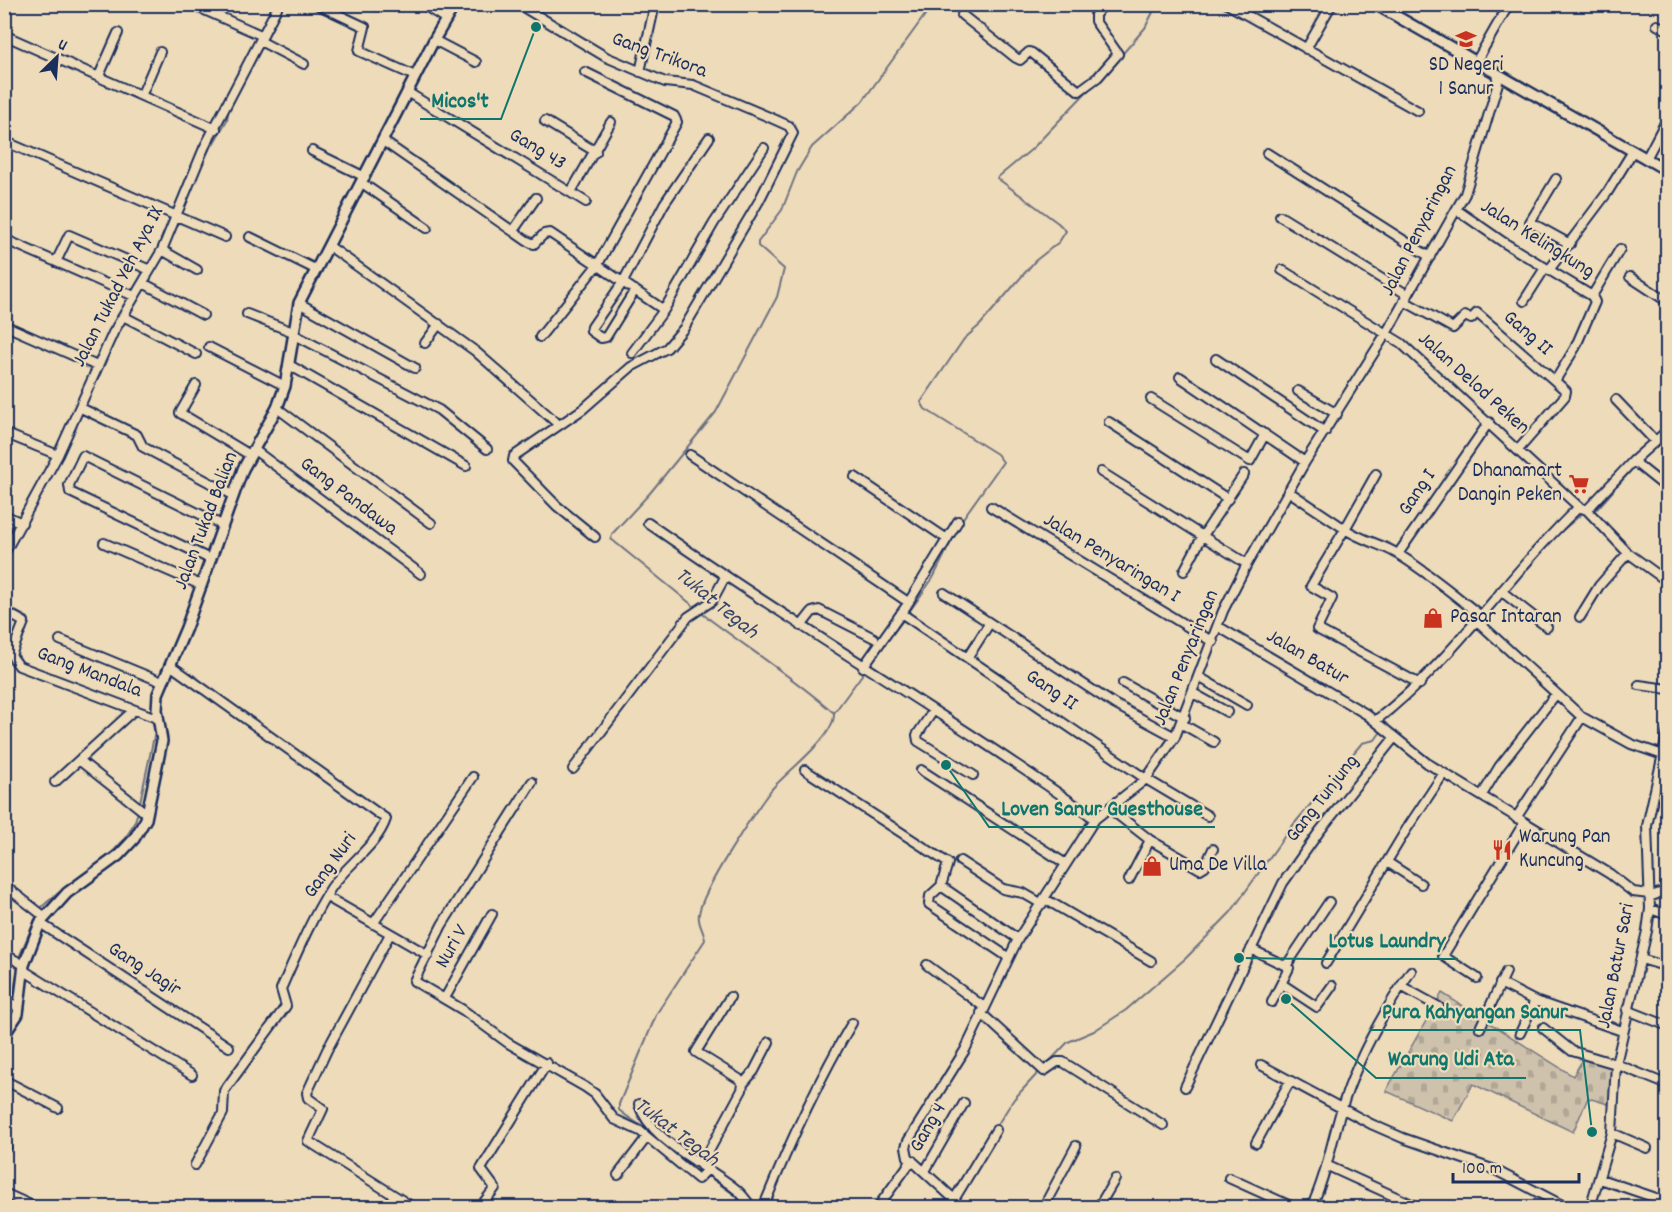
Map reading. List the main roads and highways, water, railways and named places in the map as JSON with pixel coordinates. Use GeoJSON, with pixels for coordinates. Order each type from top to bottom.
{"type":"FeatureCollection","features":[{"type":"Feature","properties":{"kind":"waterway","name":"Tukat Tegah"},"geometry":{"type":"LineString","coordinates":[[696,608],[611,539],[612,534],[650,493],[716,412],[777,297],[784,269],[758,246],[758,242],[782,210],[797,172],[812,147],[862,102],[933,4]]}},
{"type":"Feature","properties":{"kind":"waterway"},"geometry":{"type":"LineString","coordinates":[[1111,67],[1145,28],[1157,4]]}},
{"type":"Feature","properties":{"kind":"waterway"},"geometry":{"type":"LineString","coordinates":[[961,521],[1003,462],[997,454],[925,409],[921,402],[964,339],[980,325],[1035,261],[1059,242],[1066,231],[997,178],[1032,149],[1094,84]]}},
{"type":"Feature","properties":{"kind":"waterway"},"geometry":{"type":"LineString","coordinates":[[212,146],[227,120],[229,107]]}},
{"type":"Feature","properties":{"kind":"waterway"},"geometry":{"type":"LineString","coordinates":[[203,160],[209,150]]}},
{"type":"Feature","properties":{"kind":"waterway"},"geometry":{"type":"LineString","coordinates":[[1618,485],[1635,466]]}},
{"type":"Feature","properties":{"kind":"waterway"},"geometry":{"type":"LineString","coordinates":[[1597,509],[1613,491]]}},
{"type":"Feature","properties":{"kind":"waterway"},"geometry":{"type":"LineString","coordinates":[[12,547],[39,497]]}},
{"type":"Feature","properties":{"kind":"waterway"},"geometry":{"type":"LineString","coordinates":[[1550,541],[1584,512]]}},
{"type":"Feature","properties":{"kind":"waterway"},"geometry":{"type":"LineString","coordinates":[[907,615],[933,578],[956,532]]}},
{"type":"Feature","properties":{"kind":"waterway"},"geometry":{"type":"LineString","coordinates":[[1519,577],[1547,546]]}},
{"type":"Feature","properties":{"kind":"waterway"},"geometry":{"type":"LineString","coordinates":[[4,605],[28,618],[27,621]]}},
{"type":"Feature","properties":{"kind":"waterway","name":"Tukat Tegah"},"geometry":{"type":"LineString","coordinates":[[700,612],[802,686],[834,713],[832,722],[819,743],[771,790],[742,832],[709,887],[699,914],[705,940],[657,1013],[619,1104],[619,1110],[738,1197],[736,1208]]}},
{"type":"Feature","properties":{"kind":"waterway"},"geometry":{"type":"LineString","coordinates":[[873,660],[904,619]]}},
{"type":"Feature","properties":{"kind":"waterway"},"geometry":{"type":"LineString","coordinates":[[22,638],[26,627]]}},
{"type":"Feature","properties":{"kind":"waterway"},"geometry":{"type":"LineString","coordinates":[[16,652],[22,662],[33,667]]}},
{"type":"Feature","properties":{"kind":"waterway"},"geometry":{"type":"LineString","coordinates":[[1388,718],[1442,665]]}},
{"type":"Feature","properties":{"kind":"waterway"},"geometry":{"type":"LineString","coordinates":[[834,713],[864,672]]}},
{"type":"Feature","properties":{"kind":"waterway"},"geometry":{"type":"LineString","coordinates":[[125,702],[153,712]]}},
{"type":"Feature","properties":{"kind":"waterway"},"geometry":{"type":"LineString","coordinates":[[140,802],[156,727]]}},
{"type":"Feature","properties":{"kind":"waterway"},"geometry":{"type":"LineString","coordinates":[[1046,1065],[1068,1042],[1094,1031],[1126,1010],[1186,958],[1231,912],[1289,830],[1362,743],[1375,740],[1382,730]]}},
{"type":"Feature","properties":{"kind":"waterway"},"geometry":{"type":"LineString","coordinates":[[42,907],[111,853],[123,841],[138,812]]}},
{"type":"Feature","properties":{"kind":"waterway"},"geometry":{"type":"LineString","coordinates":[[20,955],[37,915]]}},
{"type":"Feature","properties":{"kind":"waterway"},"geometry":{"type":"LineString","coordinates":[[13,1000],[18,964]]}},
{"type":"Feature","properties":{"kind":"waterway"},"geometry":{"type":"LineString","coordinates":[[4,1021],[11,1007]]}},
{"type":"Feature","properties":{"kind":"waterway"},"geometry":{"type":"LineString","coordinates":[[996,1127],[1014,1099],[1038,1073]]}},
{"type":"Feature","properties":{"kind":"place","name":"Micos't"},"geometry":{"type":"Point","coordinates":[536,27]}},
{"type":"Feature","properties":{"kind":"place","name":"SD Negeri 1 Sanur"},"geometry":{"type":"Point","coordinates":[1466,39]}},
{"type":"Feature","properties":{"kind":"place","name":"Dhanamart Dangin Peken"},"geometry":{"type":"Point","coordinates":[1579,484]}},
{"type":"Feature","properties":{"kind":"place","name":"Pasar Intaran"},"geometry":{"type":"Point","coordinates":[1433,618]}},
{"type":"Feature","properties":{"kind":"place","name":"Loven Sanur Guesthouse"},"geometry":{"type":"Point","coordinates":[946,765]}},
{"type":"Feature","properties":{"kind":"place","name":"Warung Pan Kuncung"},"geometry":{"type":"Point","coordinates":[1502,850]}},
{"type":"Feature","properties":{"kind":"place","name":"Uma De Villa"},"geometry":{"type":"Point","coordinates":[1152,866]}},
{"type":"Feature","properties":{"kind":"place","name":"Lotus Laundry"},"geometry":{"type":"Point","coordinates":[1239,958]}},
{"type":"Feature","properties":{"kind":"place","name":"Warung Udi Ata"},"geometry":{"type":"Point","coordinates":[1286,999]}},
{"type":"Feature","properties":{"kind":"place","name":"Pura Kahyangan Sanur"},"geometry":{"type":"Point","coordinates":[1592,1132]}}]}
